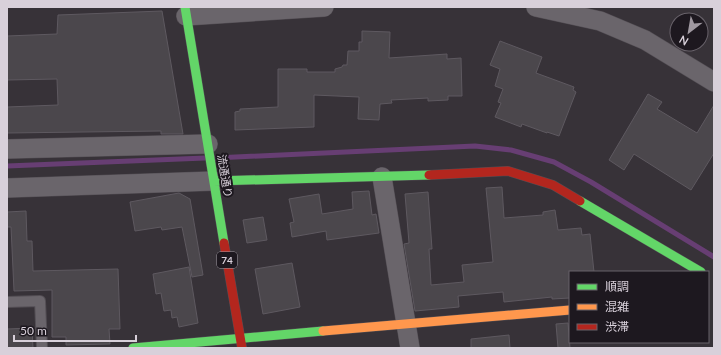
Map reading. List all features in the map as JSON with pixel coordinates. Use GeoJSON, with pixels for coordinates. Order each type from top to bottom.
{"type":"FeatureCollection","features":[{"type":"Feature","properties":{"kind":"street"},"geometry":{"type":"LineString","coordinates":[[186,11],[324,7]]}},
{"type":"Feature","properties":{"kind":"street"},"geometry":{"type":"LineString","coordinates":[[536,7],[600,21],[646,40],[714,82]]}},
{"type":"Feature","properties":{"kind":"street","name":"流通通り"},"geometry":{"type":"LineString","coordinates":[[186,11],[241,344]]}},
{"type":"Feature","properties":{"kind":"street"},"geometry":{"type":"LineString","coordinates":[[7,149],[208,144]]}},
{"type":"Feature","properties":{"kind":"street"},"geometry":{"type":"LineString","coordinates":[[7,188],[213,177],[382,177],[508,171],[553,185],[690,269]]}},
{"type":"Feature","properties":{"kind":"street"},"geometry":{"type":"LineString","coordinates":[[382,177],[410,348]]}},
{"type":"Feature","properties":{"kind":"street"},"geometry":{"type":"LineString","coordinates":[[133,348],[241,344],[406,324],[569,310]]}},
{"type":"Feature","properties":{"kind":"lane"},"geometry":{"type":"LineString","coordinates":[[7,302],[40,301],[42,348]]}},
{"type":"Feature","properties":{"kind":"building"},"geometry":{"type":"Polygon","coordinates":[[[162,11],[183,134],[161,134],[161,131],[7,133],[7,107],[58,105],[57,79],[7,80],[7,36],[57,34],[58,15],[162,11]]]}},
{"type":"Feature","properties":{"kind":"building"},"geometry":{"type":"Polygon","coordinates":[[[362,31],[390,32],[389,58],[447,54],[447,59],[461,58],[462,96],[448,96],[448,100],[428,101],[428,98],[391,100],[392,103],[380,104],[379,120],[358,119],[359,97],[314,95],[314,127],[235,130],[235,112],[240,111],[240,109],[278,107],[278,69],[307,69],[307,72],[335,72],[335,69],[342,67],[343,65],[347,65],[348,51],[359,51],[359,42],[362,42],[362,31]]]}},
{"type":"Feature","properties":{"kind":"building"},"geometry":{"type":"Polygon","coordinates":[[[500,41],[542,57],[536,73],[574,87],[573,90],[576,92],[559,136],[522,124],[521,127],[495,117],[501,103],[498,102],[503,89],[495,86],[500,69],[490,65],[500,41]]]}},
{"type":"Feature","properties":{"kind":"building"},"geometry":{"type":"Polygon","coordinates":[[[648,94],[662,102],[657,109],[697,133],[714,105],[714,153],[691,190],[634,154],[624,170],[609,160],[648,94]]]}},
{"type":"Feature","properties":{"kind":"building"},"geometry":{"type":"Polygon","coordinates":[[[502,187],[504,218],[543,215],[543,212],[555,210],[558,230],[581,228],[582,235],[590,234],[594,271],[569,271],[569,298],[552,299],[552,297],[504,302],[503,292],[458,296],[459,307],[415,311],[404,244],[409,243],[405,194],[428,192],[432,249],[429,249],[431,285],[464,282],[462,265],[493,262],[486,188],[502,187]]]}},
{"type":"Feature","properties":{"kind":"building"},"geometry":{"type":"Polygon","coordinates":[[[369,191],[372,215],[376,214],[379,233],[327,240],[326,231],[292,237],[290,223],[294,222],[289,199],[319,194],[322,214],[353,209],[352,192],[369,191]]]}},
{"type":"Feature","properties":{"kind":"building"},"geometry":{"type":"Polygon","coordinates":[[[179,193],[190,199],[203,275],[192,277],[182,227],[162,230],[161,227],[135,231],[130,202],[179,193]]]}},
{"type":"Feature","properties":{"kind":"building"},"geometry":{"type":"Polygon","coordinates":[[[26,211],[27,241],[32,241],[33,271],[118,269],[120,329],[109,329],[110,344],[66,345],[66,337],[52,337],[52,290],[14,291],[11,227],[7,227],[7,212],[26,211]]]}},
{"type":"Feature","properties":{"kind":"building"},"geometry":{"type":"Polygon","coordinates":[[[263,217],[267,240],[247,243],[243,220],[263,217]]]}},
{"type":"Feature","properties":{"kind":"building"},"geometry":{"type":"Polygon","coordinates":[[[292,263],[300,307],[263,314],[255,269],[292,263]]]}},
{"type":"Feature","properties":{"kind":"building"},"geometry":{"type":"Polygon","coordinates":[[[189,267],[198,323],[179,327],[177,317],[172,318],[171,310],[164,311],[161,293],[156,294],[153,274],[189,267]]]}},
{"type":"Feature","properties":{"kind":"building"},"geometry":{"type":"Polygon","coordinates":[[[568,323],[570,348],[558,348],[556,324],[568,323]]]}},
{"type":"Feature","properties":{"kind":"building"},"geometry":{"type":"Polygon","coordinates":[[[32,328],[33,348],[7,348],[7,329],[32,328]]]}},
{"type":"Feature","properties":{"kind":"building"},"geometry":{"type":"Polygon","coordinates":[[[509,335],[510,348],[471,348],[471,339],[509,335]]]}},
{"type":"Feature","properties":{"kind":"waterway"},"geometry":{"type":"LineString","coordinates":[[215,158],[475,146],[511,150],[554,162],[591,182],[714,257]]}},
{"type":"Feature","properties":{"kind":"waterway"},"geometry":{"type":"LineString","coordinates":[[7,166],[205,158]]}},
{"type":"Feature","properties":{"kind":"traffic: fast"},"geometry":{"type":"LineString","coordinates":[[185,7],[224,243]]}},
{"type":"Feature","properties":{"kind":"traffic: fast"},"geometry":{"type":"LineString","coordinates":[[214,181],[429,175]]}},
{"type":"Feature","properties":{"kind":"traffic: fast"},"geometry":{"type":"LineString","coordinates":[[580,201],[699,271]]}},
{"type":"Feature","properties":{"kind":"traffic: fast"},"geometry":{"type":"LineString","coordinates":[[133,348],[323,331]]}},
{"type":"Feature","properties":{"kind":"traffic: slow"},"geometry":{"type":"LineString","coordinates":[[323,331],[569,310]]}},
{"type":"Feature","properties":{"kind":"traffic: jam"},"geometry":{"type":"LineString","coordinates":[[429,175],[508,171],[553,185],[580,201]]}},
{"type":"Feature","properties":{"kind":"traffic: jam"},"geometry":{"type":"LineString","coordinates":[[224,243],[242,348]]}}]}
